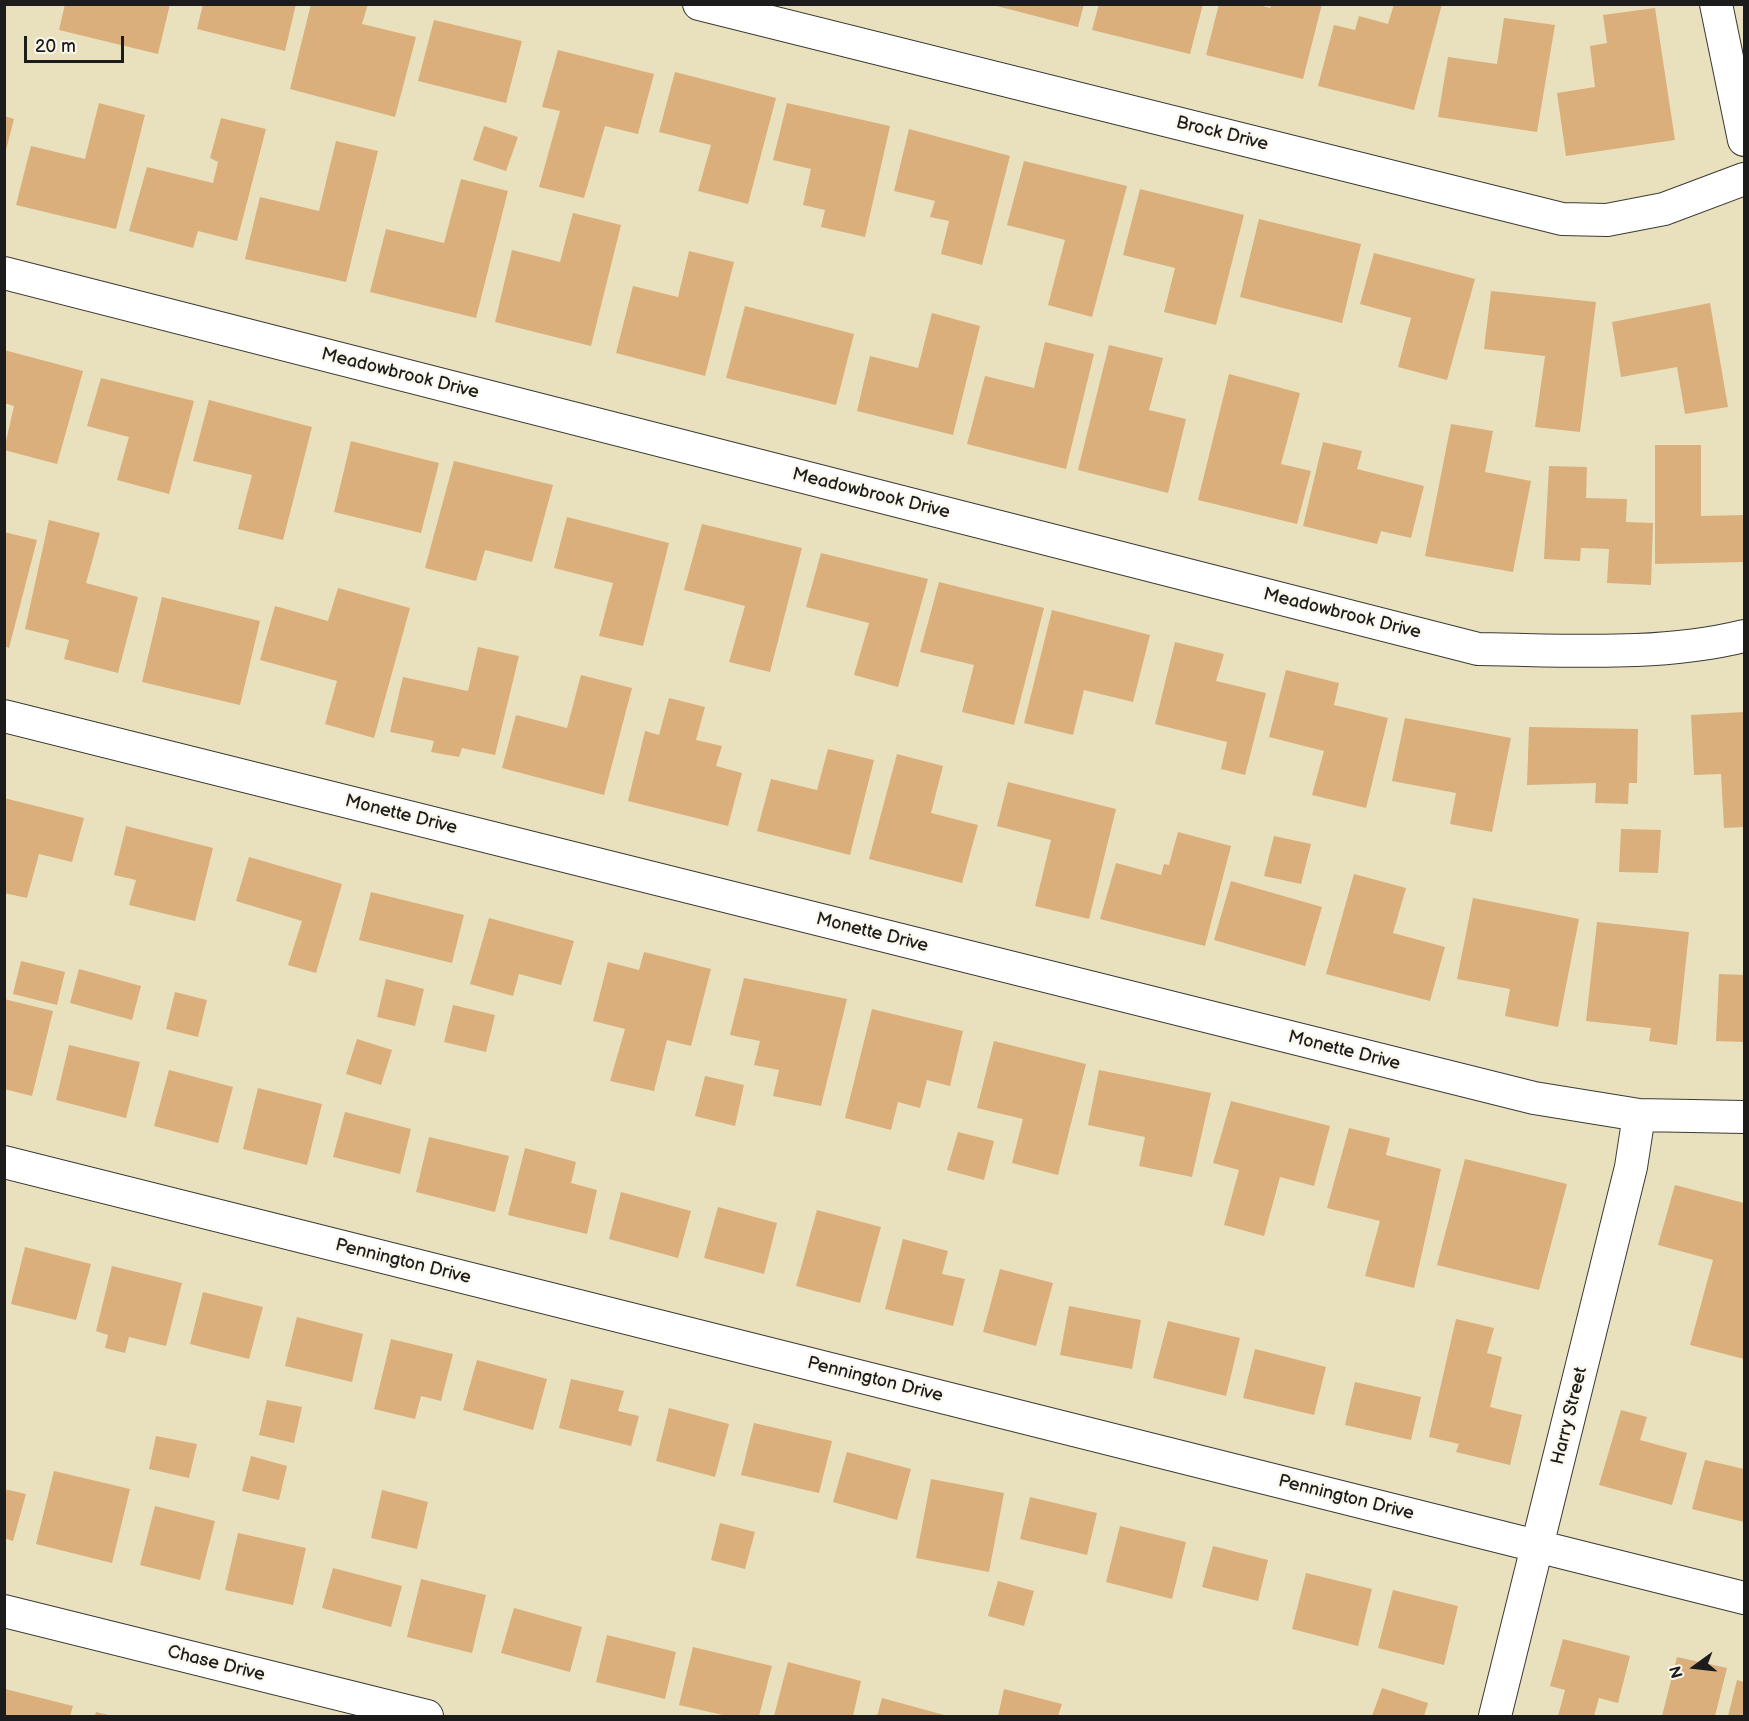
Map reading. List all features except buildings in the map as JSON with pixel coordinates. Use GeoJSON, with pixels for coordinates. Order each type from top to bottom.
{"type":"FeatureCollection","features":[{"type":"Feature","properties":{"kind":"street","name":"Brock Drive"},"geometry":{"type":"LineString","coordinates":[[699,4],[1562,219],[1607,220],[1664,209],[1744,179]]}},
{"type":"Feature","properties":{"kind":"street"},"geometry":{"type":"LineString","coordinates":[[1716,4],[1744,140]]}},
{"type":"Feature","properties":{"kind":"street","name":"Meadowbrook Drive"},"geometry":{"type":"LineString","coordinates":[[4,273],[1478,649],[1605,651],[1717,643],[1744,636]]}},
{"type":"Feature","properties":{"kind":"street","name":"Monette Drive"},"geometry":{"type":"LineString","coordinates":[[4,716],[1523,1095],[1639,1115],[1744,1117]]}},
{"type":"Feature","properties":{"kind":"street","name":"Harry Street"},"geometry":{"type":"LineString","coordinates":[[1495,1716],[1631,1167],[1639,1115]]}},
{"type":"Feature","properties":{"kind":"street","name":"Pennington Drive"},"geometry":{"type":"LineString","coordinates":[[4,1162],[1744,1598]]}},
{"type":"Feature","properties":{"kind":"street","name":"Chase Drive"},"geometry":{"type":"LineString","coordinates":[[4,1611],[427,1716]]}}]}
